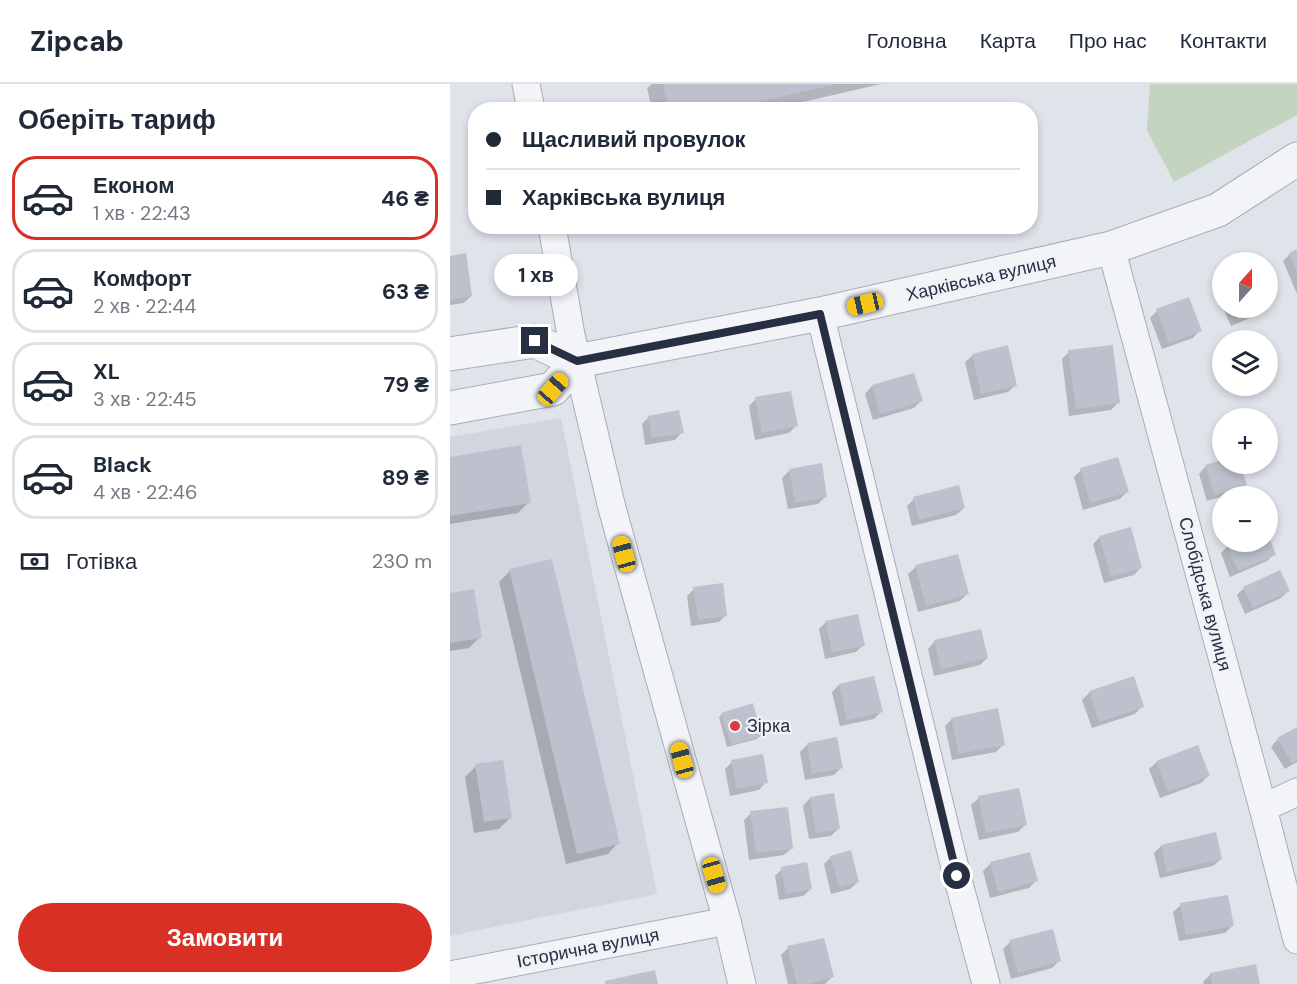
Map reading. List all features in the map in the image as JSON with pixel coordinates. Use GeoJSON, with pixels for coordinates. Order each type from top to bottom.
{"type":"FeatureCollection","features":[{"type":"Feature","properties":{"kind":"street"},"geometry":{"type":"LineString","coordinates":[[526,84],[529,102]]}},
{"type":"Feature","properties":{"kind":"street","name":"Харківська вулиця"},"geometry":{"type":"LineString","coordinates":[[577,361],[820,314],[1112,248],[1218,210],[1297,159]]}},
{"type":"Feature","properties":{"kind":"street"},"geometry":{"type":"LineString","coordinates":[[553,234],[577,361],[612,508],[727,921],[742,984]]}},
{"type":"Feature","properties":{"kind":"street","name":"Слобідська вулиця"},"geometry":{"type":"LineString","coordinates":[[1112,248],[1297,940]]}},
{"type":"Feature","properties":{"kind":"street"},"geometry":{"type":"LineString","coordinates":[[820,314],[951,853],[986,984]]}},
{"type":"Feature","properties":{"kind":"street"},"geometry":{"type":"LineString","coordinates":[[450,354],[535,341],[577,361]]}},
{"type":"Feature","properties":{"kind":"street"},"geometry":{"type":"LineString","coordinates":[[450,408],[553,389],[577,361]]}},
{"type":"Feature","properties":{"kind":"street"},"geometry":{"type":"LineString","coordinates":[[1263,808],[1297,792]]}},
{"type":"Feature","properties":{"kind":"street","name":"Історична вулиця"},"geometry":{"type":"LineString","coordinates":[[450,975],[727,921]]}},
{"type":"Feature","properties":{"kind":"shaded area"},"geometry":{"type":"Polygon","coordinates":[[[561,418],[657,894],[450,936],[450,437],[561,418]]]}},
{"type":"Feature","properties":{"kind":"green space"},"geometry":{"type":"Polygon","coordinates":[[[1150,84],[1297,84],[1297,115],[1174,182],[1147,130],[1150,84]]]}},
{"type":"Feature","properties":{"kind":"building"},"geometry":{"type":"Polygon","coordinates":[[[663,84],[832,84],[758,102],[667,102],[663,84]]]}},
{"type":"Feature","properties":{"kind":"building"},"geometry":{"type":"Polygon","coordinates":[[[1297,249],[1297,271],[1289,253],[1297,249]]]}},
{"type":"Feature","properties":{"kind":"building"},"geometry":{"type":"Polygon","coordinates":[[[466,253],[472,296],[450,300],[450,256],[466,253]]]}},
{"type":"Feature","properties":{"kind":"building"},"geometry":{"type":"Polygon","coordinates":[[[1189,297],[1202,331],[1169,343],[1156,309],[1189,297]]]}},
{"type":"Feature","properties":{"kind":"building"},"geometry":{"type":"Polygon","coordinates":[[[1008,345],[1017,386],[981,394],[972,354],[1008,345]]]}},
{"type":"Feature","properties":{"kind":"building"},"geometry":{"type":"Polygon","coordinates":[[[1113,345],[1120,403],[1076,409],[1068,350],[1113,345]]]}},
{"type":"Feature","properties":{"kind":"building"},"geometry":{"type":"Polygon","coordinates":[[[914,373],[923,401],[880,414],[872,385],[914,373]]]}},
{"type":"Feature","properties":{"kind":"building"},"geometry":{"type":"Polygon","coordinates":[[[791,391],[798,426],[762,433],[755,397],[791,391]]]}},
{"type":"Feature","properties":{"kind":"building"},"geometry":{"type":"Polygon","coordinates":[[[679,410],[684,433],[652,438],[648,416],[679,410]]]}},
{"type":"Feature","properties":{"kind":"building"},"geometry":{"type":"Polygon","coordinates":[[[521,445],[531,503],[450,516],[450,457],[521,445]]]}},
{"type":"Feature","properties":{"kind":"building"},"geometry":{"type":"Polygon","coordinates":[[[1118,457],[1129,492],[1090,503],[1080,468],[1118,457]]]}},
{"type":"Feature","properties":{"kind":"building"},"geometry":{"type":"Polygon","coordinates":[[[822,463],[827,497],[795,503],[789,469],[822,463]]]}},
{"type":"Feature","properties":{"kind":"building"},"geometry":{"type":"Polygon","coordinates":[[[1212,463],[1212,474],[1243,474],[1247,485],[1212,486],[1212,488],[1205,465],[1212,463]]]}},
{"type":"Feature","properties":{"kind":"building"},"geometry":{"type":"Polygon","coordinates":[[[959,485],[965,508],[919,520],[913,497],[959,485]]]}},
{"type":"Feature","properties":{"kind":"building"},"geometry":{"type":"Polygon","coordinates":[[[1131,527],[1142,568],[1111,577],[1099,536],[1131,527]]]}},
{"type":"Feature","properties":{"kind":"building"},"geometry":{"type":"Polygon","coordinates":[[[1230,552],[1275,552],[1276,555],[1238,571],[1230,552]]]}},
{"type":"Feature","properties":{"kind":"building"},"geometry":{"type":"Polygon","coordinates":[[[958,554],[969,594],[926,606],[915,565],[958,554]]]}},
{"type":"Feature","properties":{"kind":"building"},"geometry":{"type":"Polygon","coordinates":[[[552,559],[620,844],[577,854],[509,569],[552,559]]]}},
{"type":"Feature","properties":{"kind":"building"},"geometry":{"type":"Polygon","coordinates":[[[1280,570],[1290,591],[1253,608],[1243,587],[1280,570]]]}},
{"type":"Feature","properties":{"kind":"building"},"geometry":{"type":"Polygon","coordinates":[[[723,583],[727,616],[698,620],[693,587],[723,583]]]}},
{"type":"Feature","properties":{"kind":"building"},"geometry":{"type":"Polygon","coordinates":[[[474,589],[482,638],[450,643],[450,593],[474,589]]]}},
{"type":"Feature","properties":{"kind":"building"},"geometry":{"type":"Polygon","coordinates":[[[858,614],[865,646],[832,652],[825,621],[858,614]]]}},
{"type":"Feature","properties":{"kind":"building"},"geometry":{"type":"Polygon","coordinates":[[[981,629],[988,658],[941,669],[934,640],[981,629]]]}},
{"type":"Feature","properties":{"kind":"building"},"geometry":{"type":"Polygon","coordinates":[[[874,676],[883,712],[847,720],[839,684],[874,676]]]}},
{"type":"Feature","properties":{"kind":"building"},"geometry":{"type":"Polygon","coordinates":[[[1134,676],[1144,707],[1099,722],[1089,691],[1134,676]]]}},
{"type":"Feature","properties":{"kind":"building"},"geometry":{"type":"Polygon","coordinates":[[[753,703],[762,736],[731,745],[721,713],[753,703]]]}},
{"type":"Feature","properties":{"kind":"building"},"geometry":{"type":"Polygon","coordinates":[[[998,708],[1005,745],[959,754],[951,718],[998,708]]]}},
{"type":"Feature","properties":{"kind":"building"},"geometry":{"type":"Polygon","coordinates":[[[1297,727],[1297,760],[1292,763],[1277,738],[1297,727]]]}},
{"type":"Feature","properties":{"kind":"building"},"geometry":{"type":"Polygon","coordinates":[[[837,737],[843,768],[812,774],[807,743],[837,737]]]}},
{"type":"Feature","properties":{"kind":"building"},"geometry":{"type":"Polygon","coordinates":[[[1198,745],[1210,776],[1168,792],[1156,761],[1198,745]]]}},
{"type":"Feature","properties":{"kind":"building"},"geometry":{"type":"Polygon","coordinates":[[[763,754],[768,783],[737,789],[731,760],[763,754]]]}},
{"type":"Feature","properties":{"kind":"building"},"geometry":{"type":"Polygon","coordinates":[[[503,760],[512,818],[484,822],[475,764],[503,760]]]}},
{"type":"Feature","properties":{"kind":"building"},"geometry":{"type":"Polygon","coordinates":[[[1019,788],[1027,825],[986,833],[978,796],[1019,788]]]}},
{"type":"Feature","properties":{"kind":"building"},"geometry":{"type":"Polygon","coordinates":[[[834,793],[840,829],[816,833],[810,797],[834,793]]]}},
{"type":"Feature","properties":{"kind":"building"},"geometry":{"type":"Polygon","coordinates":[[[788,807],[793,849],[756,853],[750,811],[788,807]]]}},
{"type":"Feature","properties":{"kind":"building"},"geometry":{"type":"Polygon","coordinates":[[[1216,832],[1222,859],[1167,872],[1161,845],[1216,832]]]}},
{"type":"Feature","properties":{"kind":"building"},"geometry":{"type":"Polygon","coordinates":[[[851,850],[859,882],[839,887],[830,856],[851,850]]]}},
{"type":"Feature","properties":{"kind":"building"},"geometry":{"type":"Polygon","coordinates":[[[1030,852],[1038,881],[998,892],[990,862],[1030,852]]]}},
{"type":"Feature","properties":{"kind":"building"},"geometry":{"type":"Polygon","coordinates":[[[807,862],[812,889],[786,894],[781,867],[807,862]]]}},
{"type":"Feature","properties":{"kind":"building"},"geometry":{"type":"Polygon","coordinates":[[[1228,895],[1234,926],[1186,935],[1180,903],[1228,895]]]}},
{"type":"Feature","properties":{"kind":"building"},"geometry":{"type":"Polygon","coordinates":[[[1053,929],[1061,961],[1018,973],[1009,940],[1053,929]]]}},
{"type":"Feature","properties":{"kind":"building"},"geometry":{"type":"Polygon","coordinates":[[[824,938],[834,977],[809,984],[797,984],[787,946],[824,938]]]}},
{"type":"Feature","properties":{"kind":"building"},"geometry":{"type":"Polygon","coordinates":[[[1256,964],[1260,984],[1212,984],[1210,973],[1256,964]]]}},
{"type":"Feature","properties":{"kind":"building"},"geometry":{"type":"Polygon","coordinates":[[[655,970],[658,984],[605,984],[605,981],[655,970]]]}},
{"type":"Feature","properties":{"kind":"place","name":"Зірка"},"geometry":{"type":"Point","coordinates":[735,726]}},
{"type":"Feature","properties":{"kind":"route"},"geometry":{"type":"LineString","coordinates":[[535,341],[577,361],[820,314],[957,876]]}}]}
